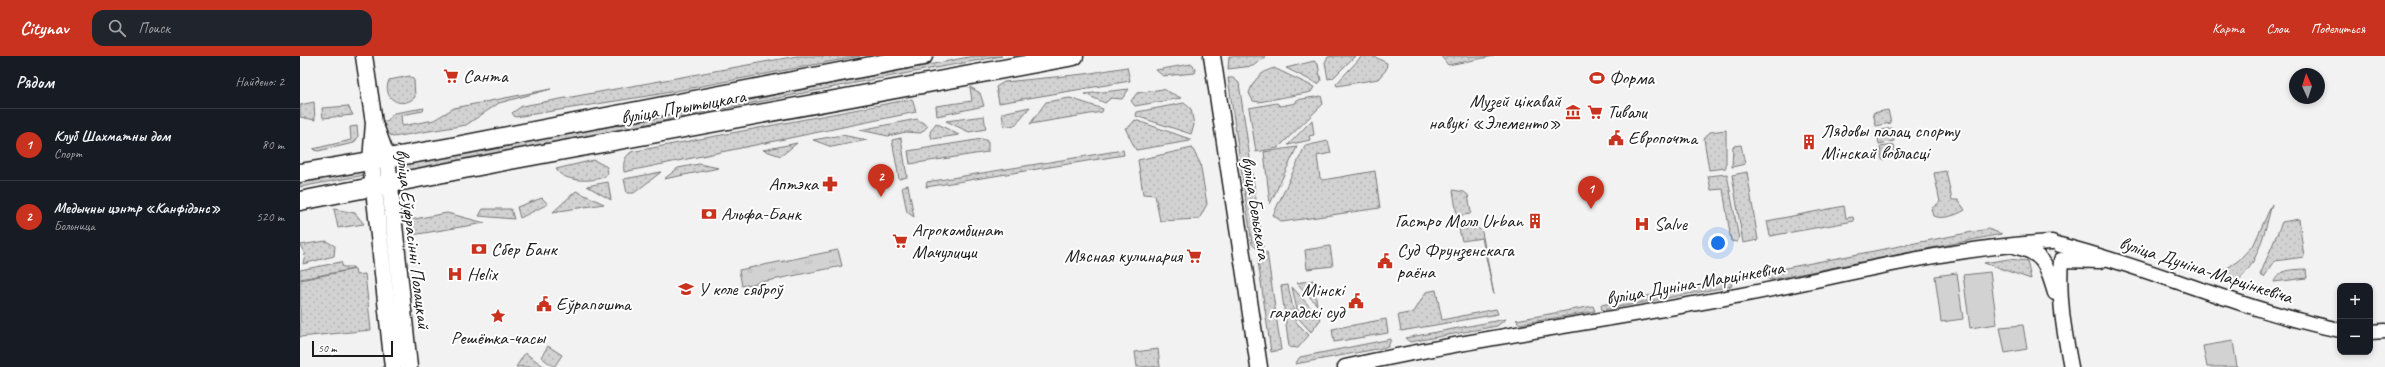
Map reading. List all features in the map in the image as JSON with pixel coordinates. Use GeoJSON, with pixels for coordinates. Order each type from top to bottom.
{"type":"FeatureCollection","features":[{"type":"Feature","properties":{"kind":"main road","name":"вуліца Еўфрасінні Полацкай"},"geometry":{"type":"LineString","coordinates":[[364,56],[408,367]]}},
{"type":"Feature","properties":{"kind":"main road","name":"вуліца Прытыцкага"},"geometry":{"type":"LineString","coordinates":[[300,173],[923,56]]}},
{"type":"Feature","properties":{"kind":"main road","name":"вуліца Прытыцкага"},"geometry":{"type":"LineString","coordinates":[[300,201],[1074,56]]}},
{"type":"Feature","properties":{"kind":"main road","name":"вуліца Бельскага"},"geometry":{"type":"LineString","coordinates":[[1212,56],[1259,367]]}},
{"type":"Feature","properties":{"kind":"main road","name":"вуліца Еўфрасінні Полацкай"},"geometry":{"type":"LineString","coordinates":[[382,185],[393,367]]}},
{"type":"Feature","properties":{"kind":"street","name":"вуліца Дуніна-Марцінкевіча"},"geometry":{"type":"LineString","coordinates":[[1345,367],[1516,333],[1730,297],[2002,245],[2056,243],[2275,313],[2337,329]]}},
{"type":"Feature","properties":{"kind":"street"},"geometry":{"type":"LineString","coordinates":[[2060,307],[2044,260],[2042,250],[2046,244],[2056,243],[2064,251],[2059,281],[2060,307],[2070,367]]}},
{"type":"Feature","properties":{"kind":"street"},"geometry":{"type":"LineString","coordinates":[[2002,245],[2019,247],[2033,252],[2044,260],[2053,264],[2062,260],[2099,260],[2140,269]]}},
{"type":"Feature","properties":{"kind":"street"},"geometry":{"type":"LineString","coordinates":[[2373,332],[2385,331]]}},
{"type":"Feature","properties":{"kind":"green space"},"geometry":{"type":"Polygon","coordinates":[[[797,56],[860,56],[660,94],[515,117],[512,113],[522,106],[797,56]]]}},
{"type":"Feature","properties":{"kind":"green space"},"geometry":{"type":"Polygon","coordinates":[[[974,56],[1002,56],[927,69],[405,172],[400,170],[398,166],[401,163],[673,115],[974,56]]]}},
{"type":"Feature","properties":{"kind":"green space"},"geometry":{"type":"Polygon","coordinates":[[[1229,56],[1266,56],[1253,66],[1228,69],[1229,56]]]}},
{"type":"Feature","properties":{"kind":"green space"},"geometry":{"type":"Polygon","coordinates":[[[1355,56],[1333,78],[1328,79],[1325,62],[1328,57],[1355,56]]]}},
{"type":"Feature","properties":{"kind":"green space"},"geometry":{"type":"Polygon","coordinates":[[[1362,56],[1373,56],[1387,63],[1386,70],[1378,79],[1337,86],[1336,84],[1362,56]]]}},
{"type":"Feature","properties":{"kind":"green space"},"geometry":{"type":"Polygon","coordinates":[[[1441,56],[1494,56],[1448,65],[1441,56]]]}},
{"type":"Feature","properties":{"kind":"green space"},"geometry":{"type":"Polygon","coordinates":[[[1314,61],[1318,64],[1321,81],[1318,84],[1286,68],[1314,61]]]}},
{"type":"Feature","properties":{"kind":"green space"},"geometry":{"type":"Polygon","coordinates":[[[1191,64],[1196,69],[1195,73],[1163,76],[1156,70],[1191,64]]]}},
{"type":"Feature","properties":{"kind":"green space"},"geometry":{"type":"Polygon","coordinates":[[[1127,67],[1130,81],[999,103],[996,87],[1004,82],[1085,74],[1127,67]]]}},
{"type":"Feature","properties":{"kind":"green space"},"geometry":{"type":"Polygon","coordinates":[[[1274,68],[1314,87],[1311,92],[1259,102],[1253,101],[1249,93],[1253,84],[1258,77],[1274,68]]]}},
{"type":"Feature","properties":{"kind":"green space"},"geometry":{"type":"Polygon","coordinates":[[[410,76],[414,80],[415,97],[410,101],[399,102],[390,97],[387,87],[389,80],[410,76]]]}},
{"type":"Feature","properties":{"kind":"green space"},"geometry":{"type":"Polygon","coordinates":[[[1228,78],[1233,78],[1239,83],[1263,247],[1256,248],[1252,244],[1228,78]]]}},
{"type":"Feature","properties":{"kind":"green space"},"geometry":{"type":"Polygon","coordinates":[[[970,87],[980,93],[984,106],[937,116],[936,106],[972,101],[970,87]]]}},
{"type":"Feature","properties":{"kind":"green space"},"geometry":{"type":"Polygon","coordinates":[[[551,89],[499,103],[466,125],[393,137],[384,130],[381,122],[387,121],[394,113],[424,108],[423,111],[401,115],[402,126],[434,120],[454,108],[551,89]]]}},
{"type":"Feature","properties":{"kind":"green space"},"geometry":{"type":"Polygon","coordinates":[[[1129,89],[1122,99],[1111,98],[1105,103],[1085,94],[1129,89]]]}},
{"type":"Feature","properties":{"kind":"green space"},"geometry":{"type":"Polygon","coordinates":[[[1163,89],[1181,98],[1135,106],[1131,101],[1137,93],[1163,89]]]}},
{"type":"Feature","properties":{"kind":"green space"},"geometry":{"type":"Polygon","coordinates":[[[1321,96],[1323,104],[1278,148],[1256,152],[1249,108],[1277,103],[1280,106],[1296,103],[1296,100],[1321,96]]]}},
{"type":"Feature","properties":{"kind":"green space"},"geometry":{"type":"Polygon","coordinates":[[[1070,98],[1103,109],[1102,112],[1030,124],[1046,102],[1070,98]]]}},
{"type":"Feature","properties":{"kind":"green space"},"geometry":{"type":"Polygon","coordinates":[[[912,99],[916,112],[624,172],[624,160],[631,152],[912,99]]]}},
{"type":"Feature","properties":{"kind":"green space"},"geometry":{"type":"Polygon","coordinates":[[[314,102],[315,120],[300,117],[300,105],[314,102]]]}},
{"type":"Feature","properties":{"kind":"green space"},"geometry":{"type":"Polygon","coordinates":[[[1184,103],[1191,109],[1194,125],[1191,134],[1136,116],[1137,112],[1184,103]]]}},
{"type":"Feature","properties":{"kind":"green space"},"geometry":{"type":"Polygon","coordinates":[[[348,106],[353,115],[323,118],[322,108],[348,106]]]}},
{"type":"Feature","properties":{"kind":"green space"},"geometry":{"type":"Polygon","coordinates":[[[1030,107],[1015,125],[1004,127],[1002,113],[1030,107]]]}},
{"type":"Feature","properties":{"kind":"green space"},"geometry":{"type":"Polygon","coordinates":[[[1888,110],[1891,123],[1876,126],[1873,113],[1888,110]]]}},
{"type":"Feature","properties":{"kind":"green space"},"geometry":{"type":"Polygon","coordinates":[[[984,116],[986,129],[969,132],[946,121],[984,116]]]}},
{"type":"Feature","properties":{"kind":"green space"},"geometry":{"type":"Polygon","coordinates":[[[917,119],[928,126],[921,133],[906,132],[888,136],[860,130],[917,119]]]}},
{"type":"Feature","properties":{"kind":"green space"},"geometry":{"type":"Polygon","coordinates":[[[1135,120],[1190,139],[1190,141],[1136,150],[1125,128],[1129,127],[1135,120]]]}},
{"type":"Feature","properties":{"kind":"green space"},"geometry":{"type":"Polygon","coordinates":[[[1312,120],[1314,135],[1309,136],[1310,140],[1288,145],[1312,120]]]}},
{"type":"Feature","properties":{"kind":"green space"},"geometry":{"type":"Polygon","coordinates":[[[936,123],[959,135],[932,139],[930,132],[936,123]]]}},
{"type":"Feature","properties":{"kind":"green space"},"geometry":{"type":"Polygon","coordinates":[[[357,126],[358,137],[354,143],[318,151],[313,149],[351,140],[350,127],[357,126]]]}},
{"type":"Feature","properties":{"kind":"green space"},"geometry":{"type":"Polygon","coordinates":[[[1892,128],[1894,141],[1879,144],[1877,131],[1892,128]]]}},
{"type":"Feature","properties":{"kind":"green space"},"geometry":{"type":"Polygon","coordinates":[[[1726,130],[1726,168],[1709,170],[1704,139],[1710,132],[1726,130]]]}},
{"type":"Feature","properties":{"kind":"green space"},"geometry":{"type":"Polygon","coordinates":[[[842,135],[867,140],[832,147],[813,140],[842,135]]]}},
{"type":"Feature","properties":{"kind":"green space"},"geometry":{"type":"Polygon","coordinates":[[[901,138],[907,177],[899,179],[892,140],[901,138]]]}},
{"type":"Feature","properties":{"kind":"green space"},"geometry":{"type":"Polygon","coordinates":[[[982,139],[988,141],[988,152],[910,164],[908,151],[982,139]]]}},
{"type":"Feature","properties":{"kind":"green space"},"geometry":{"type":"Polygon","coordinates":[[[1328,141],[1331,153],[1317,156],[1320,178],[1323,180],[1375,171],[1380,208],[1282,222],[1273,215],[1305,146],[1328,141]]]}},
{"type":"Feature","properties":{"kind":"green space"},"geometry":{"type":"Polygon","coordinates":[[[797,143],[781,156],[763,150],[797,143]]]}},
{"type":"Feature","properties":{"kind":"green space"},"geometry":{"type":"Polygon","coordinates":[[[1741,145],[1745,164],[1732,167],[1733,146],[1741,145]]]}},
{"type":"Feature","properties":{"kind":"green space"},"geometry":{"type":"Polygon","coordinates":[[[1894,145],[1897,157],[1882,160],[1880,147],[1894,145]]]}},
{"type":"Feature","properties":{"kind":"green space"},"geometry":{"type":"Polygon","coordinates":[[[1297,147],[1270,204],[1264,152],[1297,147]]]}},
{"type":"Feature","properties":{"kind":"green space"},"geometry":{"type":"Polygon","coordinates":[[[1192,148],[1200,163],[1207,204],[1199,219],[1160,221],[1155,195],[1143,194],[1138,160],[1192,148]]]}},
{"type":"Feature","properties":{"kind":"green space"},"geometry":{"type":"Polygon","coordinates":[[[1123,150],[1124,155],[926,187],[927,182],[1123,150]]]}},
{"type":"Feature","properties":{"kind":"green space"},"geometry":{"type":"Polygon","coordinates":[[[594,160],[607,167],[608,174],[597,179],[581,180],[566,177],[560,174],[556,169],[594,160]]]}},
{"type":"Feature","properties":{"kind":"green space"},"geometry":{"type":"Polygon","coordinates":[[[699,164],[719,168],[664,179],[678,168],[699,164]]]}},
{"type":"Feature","properties":{"kind":"green space"},"geometry":{"type":"Polygon","coordinates":[[[366,170],[365,175],[300,187],[300,180],[366,170]]]}},
{"type":"Feature","properties":{"kind":"green space"},"geometry":{"type":"Polygon","coordinates":[[[1946,171],[1952,200],[1958,200],[1965,210],[1950,216],[1937,217],[1933,216],[1931,209],[1940,202],[1934,173],[1946,171]]]}},
{"type":"Feature","properties":{"kind":"green space"},"geometry":{"type":"Polygon","coordinates":[[[661,172],[634,193],[627,193],[624,179],[661,172]]]}},
{"type":"Feature","properties":{"kind":"green space"},"geometry":{"type":"Polygon","coordinates":[[[1747,172],[1758,240],[1743,243],[1732,175],[1747,172]]]}},
{"type":"Feature","properties":{"kind":"green space"},"geometry":{"type":"Polygon","coordinates":[[[1727,174],[1739,239],[1737,242],[1731,241],[1723,189],[1711,190],[1708,176],[1727,174]]]}},
{"type":"Feature","properties":{"kind":"green space"},"geometry":{"type":"Polygon","coordinates":[[[608,182],[611,200],[587,186],[608,182]]]}},
{"type":"Feature","properties":{"kind":"green space"},"geometry":{"type":"Polygon","coordinates":[[[908,185],[914,217],[907,212],[902,187],[908,185]]]}},
{"type":"Feature","properties":{"kind":"green space"},"geometry":{"type":"Polygon","coordinates":[[[1453,190],[1464,192],[1468,195],[1471,212],[1470,214],[1457,216],[1453,190]]]}},
{"type":"Feature","properties":{"kind":"green space"},"geometry":{"type":"Polygon","coordinates":[[[576,191],[604,204],[553,212],[576,191]]]}},
{"type":"Feature","properties":{"kind":"green space"},"geometry":{"type":"Polygon","coordinates":[[[542,198],[548,204],[520,218],[517,207],[542,198]]]}},
{"type":"Feature","properties":{"kind":"green space"},"geometry":{"type":"Polygon","coordinates":[[[2272,204],[2260,247],[2250,267],[2244,275],[2236,282],[2213,277],[2238,261],[2254,244],[2272,204]]]}},
{"type":"Feature","properties":{"kind":"green space"},"geometry":{"type":"Polygon","coordinates":[[[1844,206],[1846,218],[1853,217],[1854,221],[1770,236],[1767,221],[1844,206]]]}},
{"type":"Feature","properties":{"kind":"green space"},"geometry":{"type":"Polygon","coordinates":[[[334,209],[355,213],[364,224],[338,228],[334,209]]]}},
{"type":"Feature","properties":{"kind":"green space"},"geometry":{"type":"Polygon","coordinates":[[[483,209],[511,209],[514,219],[479,216],[483,209]]]}},
{"type":"Feature","properties":{"kind":"green space"},"geometry":{"type":"Polygon","coordinates":[[[447,213],[485,223],[412,235],[409,220],[447,213]]]}},
{"type":"Feature","properties":{"kind":"green space"},"geometry":{"type":"Polygon","coordinates":[[[2299,219],[2304,257],[2275,261],[2264,277],[2260,275],[2282,222],[2299,219]]]}},
{"type":"Feature","properties":{"kind":"green space"},"geometry":{"type":"Polygon","coordinates":[[[1458,225],[1475,225],[1482,232],[1494,295],[1482,238],[1462,241],[1458,225]]]}},
{"type":"Feature","properties":{"kind":"green space"},"geometry":{"type":"Polygon","coordinates":[[[1988,229],[2002,234],[1770,280],[1765,277],[1765,272],[1988,229]]]}},
{"type":"Feature","properties":{"kind":"green space"},"geometry":{"type":"Polygon","coordinates":[[[326,241],[335,246],[334,256],[303,264],[305,254],[300,245],[326,241]]]}},
{"type":"Feature","properties":{"kind":"green space"},"geometry":{"type":"Polygon","coordinates":[[[1330,246],[1333,266],[1307,269],[1305,250],[1330,246]]]}},
{"type":"Feature","properties":{"kind":"green space"},"geometry":{"type":"Polygon","coordinates":[[[838,250],[842,266],[742,286],[739,270],[838,250]]]}},
{"type":"Feature","properties":{"kind":"green space"},"geometry":{"type":"Polygon","coordinates":[[[1267,252],[1281,350],[1271,352],[1258,261],[1259,256],[1267,252]]]}},
{"type":"Feature","properties":{"kind":"green space"},"geometry":{"type":"Polygon","coordinates":[[[2009,259],[2027,261],[2031,279],[1984,263],[2009,259]]]}},
{"type":"Feature","properties":{"kind":"green space"},"geometry":{"type":"Polygon","coordinates":[[[341,262],[343,267],[353,267],[354,269],[300,279],[300,270],[341,262]]]}},
{"type":"Feature","properties":{"kind":"green space"},"geometry":{"type":"Polygon","coordinates":[[[355,269],[356,275],[365,274],[371,330],[300,337],[300,280],[355,269]]]}},
{"type":"Feature","properties":{"kind":"green space"},"geometry":{"type":"Polygon","coordinates":[[[2306,269],[2307,278],[2274,282],[2283,272],[2306,269]]]}},
{"type":"Feature","properties":{"kind":"green space"},"geometry":{"type":"Polygon","coordinates":[[[1990,272],[1997,324],[1970,328],[1963,275],[1990,272]]]}},
{"type":"Feature","properties":{"kind":"green space"},"geometry":{"type":"Polygon","coordinates":[[[1957,273],[1963,319],[1941,322],[1935,276],[1957,273]]]}},
{"type":"Feature","properties":{"kind":"green space"},"geometry":{"type":"Polygon","coordinates":[[[1313,280],[1317,305],[1297,283],[1313,280]]]}},
{"type":"Feature","properties":{"kind":"green space"},"geometry":{"type":"Polygon","coordinates":[[[1730,280],[1732,286],[1602,310],[1601,305],[1730,280]]]}},
{"type":"Feature","properties":{"kind":"green space"},"geometry":{"type":"Polygon","coordinates":[[[1288,285],[1296,322],[1309,335],[1298,348],[1289,347],[1281,286],[1288,285]]]}},
{"type":"Feature","properties":{"kind":"green space"},"geometry":{"type":"Polygon","coordinates":[[[1292,287],[1321,319],[1311,332],[1299,319],[1292,287]]]}},
{"type":"Feature","properties":{"kind":"green space"},"geometry":{"type":"Polygon","coordinates":[[[1436,290],[1442,320],[1496,309],[1498,314],[1401,331],[1398,315],[1414,312],[1426,292],[1436,290]]]}},
{"type":"Feature","properties":{"kind":"green space"},"geometry":{"type":"Polygon","coordinates":[[[1593,306],[1595,311],[1520,324],[1516,320],[1593,306]]]}},
{"type":"Feature","properties":{"kind":"green space"},"geometry":{"type":"Polygon","coordinates":[[[1386,319],[1388,333],[1334,342],[1332,329],[1386,319]]]}},
{"type":"Feature","properties":{"kind":"green space"},"geometry":{"type":"Polygon","coordinates":[[[1506,319],[1497,326],[1410,342],[1405,338],[1506,319]]]}},
{"type":"Feature","properties":{"kind":"green space"},"geometry":{"type":"Polygon","coordinates":[[[2023,325],[2027,349],[2005,353],[2000,327],[2023,325]]]}},
{"type":"Feature","properties":{"kind":"green space"},"geometry":{"type":"Polygon","coordinates":[[[1391,339],[1388,347],[1295,364],[1300,357],[1391,339]]]}},
{"type":"Feature","properties":{"kind":"green space"},"geometry":{"type":"Polygon","coordinates":[[[2233,341],[2237,367],[2207,367],[2203,346],[2233,341]]]}},
{"type":"Feature","properties":{"kind":"green space"},"geometry":{"type":"Polygon","coordinates":[[[548,346],[562,355],[554,367],[541,357],[548,346]]]}},
{"type":"Feature","properties":{"kind":"green space"},"geometry":{"type":"Polygon","coordinates":[[[1158,349],[1160,367],[1137,367],[1135,352],[1158,349]]]}},
{"type":"Feature","properties":{"kind":"green space"},"geometry":{"type":"Polygon","coordinates":[[[525,353],[545,367],[516,367],[525,353]]]}},
{"type":"Feature","properties":{"kind":"place","name":"Санта"},"geometry":{"type":"Point","coordinates":[451,76]}},
{"type":"Feature","properties":{"kind":"place","name":"Форма"},"geometry":{"type":"Point","coordinates":[1597,78]}},
{"type":"Feature","properties":{"kind":"place","name":"Музей цікавай навукі «Элементо»"},"geometry":{"type":"Point","coordinates":[1573,112]}},
{"type":"Feature","properties":{"kind":"place","name":"Тивали"},"geometry":{"type":"Point","coordinates":[1595,112]}},
{"type":"Feature","properties":{"kind":"place","name":"Европочта"},"geometry":{"type":"Point","coordinates":[1616,138]}},
{"type":"Feature","properties":{"kind":"place","name":"Лядовы палац спорту Мінскай вобласці"},"geometry":{"type":"Point","coordinates":[1809,142]}},
{"type":"Feature","properties":{"kind":"place","name":"Аптэка"},"geometry":{"type":"Point","coordinates":[830,184]}},
{"type":"Feature","properties":{"kind":"place","name":"Медычны цэнтр «Канфідэнс»"},"geometry":{"type":"Point","coordinates":[881,197]}},
{"type":"Feature","properties":{"kind":"place","name":"Клуб Шахматны дом"},"geometry":{"type":"Point","coordinates":[1591,209]}},
{"type":"Feature","properties":{"kind":"place","name":"Альфа-Банк"},"geometry":{"type":"Point","coordinates":[709,214]}},
{"type":"Feature","properties":{"kind":"place","name":"Гастро Молл Urban"},"geometry":{"type":"Point","coordinates":[1535,221]}},
{"type":"Feature","properties":{"kind":"place","name":"Salve"},"geometry":{"type":"Point","coordinates":[1642,224]}},
{"type":"Feature","properties":{"kind":"place","name":"Агрокомбинат Мачулищи"},"geometry":{"type":"Point","coordinates":[900,241]}},
{"type":"Feature","properties":{"kind":"place","name":"Сбер Банк"},"geometry":{"type":"Point","coordinates":[479,249]}},
{"type":"Feature","properties":{"kind":"place","name":"Мясная кулинария"},"geometry":{"type":"Point","coordinates":[1194,256]}},
{"type":"Feature","properties":{"kind":"place","name":"Суд Фрунзенскага раёна"},"geometry":{"type":"Point","coordinates":[1385,261]}},
{"type":"Feature","properties":{"kind":"place","name":"Helix"},"geometry":{"type":"Point","coordinates":[455,274]}},
{"type":"Feature","properties":{"kind":"place","name":"У коле сяброў"},"geometry":{"type":"Point","coordinates":[686,289]}},
{"type":"Feature","properties":{"kind":"place","name":"Мінскі гарадскі суд"},"geometry":{"type":"Point","coordinates":[1356,301]}},
{"type":"Feature","properties":{"kind":"place","name":"Еўрапошта"},"geometry":{"type":"Point","coordinates":[544,304]}},
{"type":"Feature","properties":{"kind":"place","name":"Решётка-часы"},"geometry":{"type":"Point","coordinates":[498,316]}}]}
